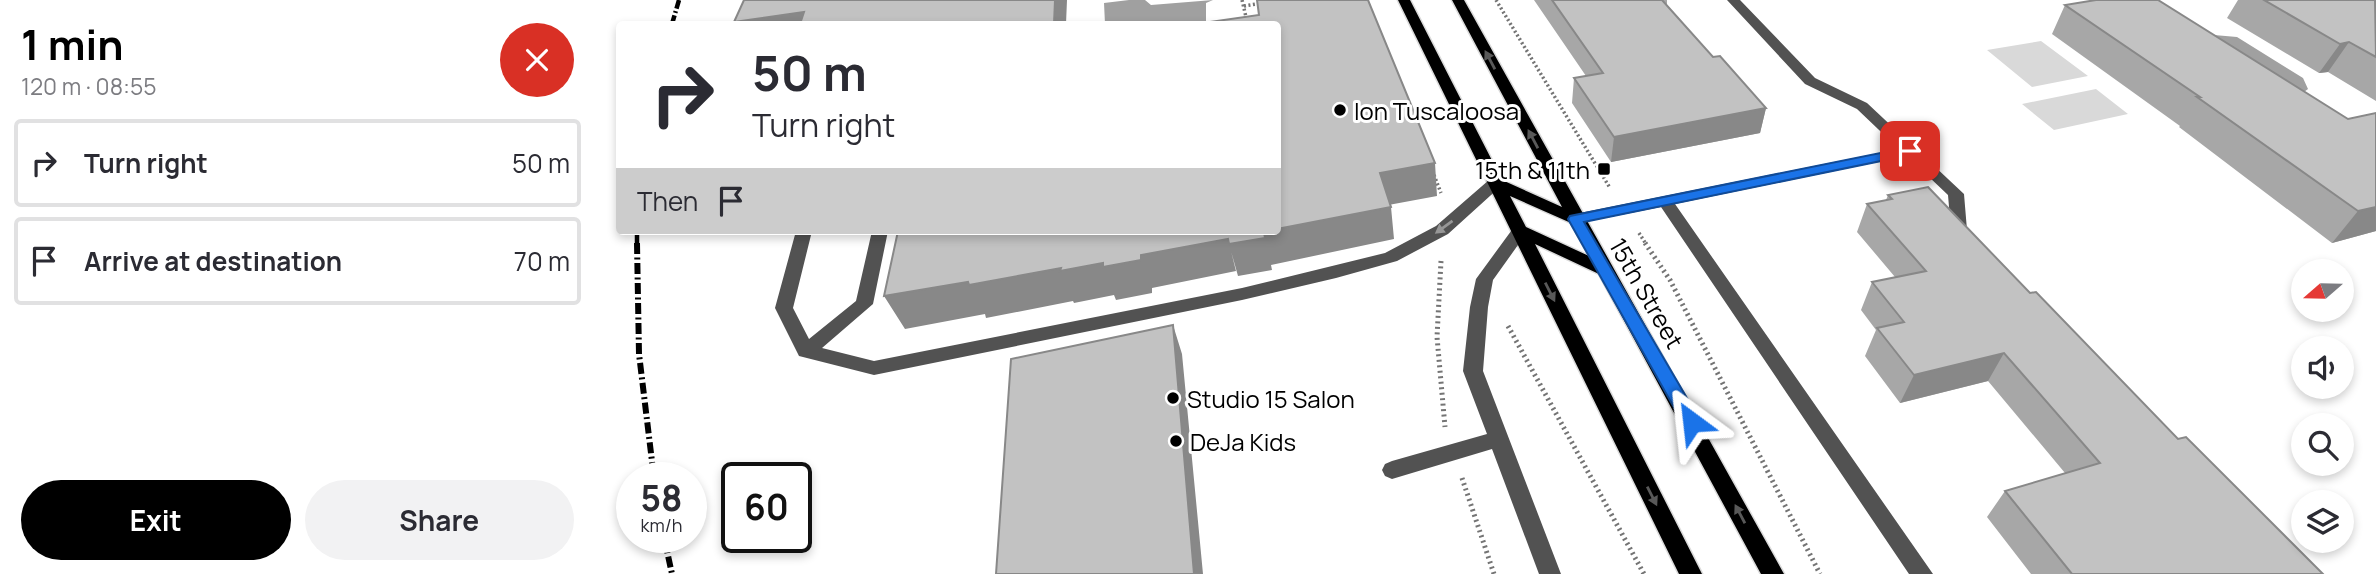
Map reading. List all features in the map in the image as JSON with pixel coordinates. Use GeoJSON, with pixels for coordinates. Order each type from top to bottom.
{"type":"FeatureCollection","features":[{"type":"Feature","properties":{"kind":"main road"},"geometry":{"type":"LineString","coordinates":[[1404,0],[1691,574]]}},
{"type":"Feature","properties":{"kind":"main road","name":"15th Street"},"geometry":{"type":"LineString","coordinates":[[1458,0],[1575,219],[1692,422],[1773,574]]}},
{"type":"Feature","properties":{"kind":"main road"},"geometry":{"type":"LineString","coordinates":[[1495,183],[1575,219]]}},
{"type":"Feature","properties":{"kind":"main road"},"geometry":{"type":"LineString","coordinates":[[1520,231],[1603,269]]}},
{"type":"Feature","properties":{"kind":"street"},"geometry":{"type":"LineString","coordinates":[[1733,0],[1810,81],[1862,106],[1956,194],[1959,241],[1969,251]]}},
{"type":"Feature","properties":{"kind":"street"},"geometry":{"type":"LineString","coordinates":[[1575,219],[1910,151]]}},
{"type":"Feature","properties":{"kind":"street"},"geometry":{"type":"LineString","coordinates":[[803,235],[784,308],[806,351],[874,368],[1336,272],[1391,257],[1443,230],[1495,183]]}},
{"type":"Feature","properties":{"kind":"street"},"geometry":{"type":"LineString","coordinates":[[1666,202],[1922,574]]}},
{"type":"Feature","properties":{"kind":"street"},"geometry":{"type":"LineString","coordinates":[[1520,231],[1485,279],[1479,307],[1473,371],[1550,574]]}},
{"type":"Feature","properties":{"kind":"street"},"geometry":{"type":"LineString","coordinates":[[806,351],[864,304],[879,235]]}},
{"type":"Feature","properties":{"kind":"street"},"geometry":{"type":"LineString","coordinates":[[1392,470],[1499,439]]}},
{"type":"Feature","properties":{"kind":"path"},"geometry":{"type":"LineString","coordinates":[[1243,0],[1244,21]]}},
{"type":"Feature","properties":{"kind":"path"},"geometry":{"type":"LineString","coordinates":[[1496,0],[1623,210],[1670,280],[1820,574]]}},
{"type":"Feature","properties":{"kind":"path"},"geometry":{"type":"LineString","coordinates":[[1244,6],[1266,3]]}},
{"type":"Feature","properties":{"kind":"path"},"geometry":{"type":"LineString","coordinates":[[1433,174],[1443,198],[1437,337],[1444,424],[1494,574]]}},
{"type":"Feature","properties":{"kind":"path"},"geometry":{"type":"LineString","coordinates":[[1507,324],[1525,362],[1644,574]]}},
{"type":"Feature","properties":{"kind":"shaded area"},"geometry":{"type":"Polygon","coordinates":[[[1145,0],[1151,5],[1213,0],[1206,3],[1206,21],[1105,21],[1104,3],[1145,0]]]}},
{"type":"Feature","properties":{"kind":"shaded area"},"geometry":{"type":"Polygon","coordinates":[[[2214,35],[2237,37],[2303,78],[2308,89],[2304,92],[2214,35]]]}},
{"type":"Feature","properties":{"kind":"shaded area"},"geometry":{"type":"Polygon","coordinates":[[[2041,41],[2088,76],[2032,87],[1987,50],[2041,41]]]}},
{"type":"Feature","properties":{"kind":"shaded area"},"geometry":{"type":"Polygon","coordinates":[[[2096,89],[2128,114],[2054,130],[2022,104],[2096,89]]]}},
{"type":"Feature","properties":{"kind":"building"},"geometry":{"type":"Polygon","coordinates":[[[744,0],[1055,0],[1054,21],[801,21],[804,12],[734,21],[744,0]]]}},
{"type":"Feature","properties":{"kind":"building"},"geometry":{"type":"Polygon","coordinates":[[[1257,0],[1368,0],[1435,163],[1380,173],[1391,207],[1281,228],[1281,21],[1217,21],[1259,15],[1257,0]]]}},
{"type":"Feature","properties":{"kind":"building"},"geometry":{"type":"Polygon","coordinates":[[[1552,0],[1662,0],[1713,57],[1720,56],[1766,108],[1614,137],[1574,78],[1603,73],[1552,0]]]}},
{"type":"Feature","properties":{"kind":"building"},"geometry":{"type":"Polygon","coordinates":[[[2096,0],[2158,0],[2348,119],[2376,113],[2376,207],[2358,211],[2197,97],[2200,97],[2065,5],[2096,0]]]}},
{"type":"Feature","properties":{"kind":"building"},"geometry":{"type":"Polygon","coordinates":[[[2264,0],[2375,0],[2376,57],[2349,42],[2340,44],[2264,0]]]}},
{"type":"Feature","properties":{"kind":"building"},"geometry":{"type":"Polygon","coordinates":[[[1928,187],[2030,293],[2036,292],[2178,439],[2186,437],[2291,542],[2291,553],[2302,553],[2323,574],[2072,574],[2005,491],[2100,463],[2004,353],[1914,375],[1877,328],[1904,322],[1872,282],[1926,271],[1867,204],[1892,199],[1888,195],[1928,187]]]}},
{"type":"Feature","properties":{"kind":"building"},"geometry":{"type":"Polygon","coordinates":[[[897,235],[1264,235],[1265,238],[1229,244],[1228,239],[1141,255],[1141,260],[1103,267],[1103,263],[1060,271],[1061,268],[969,285],[968,282],[884,296],[897,235]]]}},
{"type":"Feature","properties":{"kind":"building"},"geometry":{"type":"Polygon","coordinates":[[[1173,325],[1194,574],[996,574],[1011,359],[1173,325]]]}},
{"type":"Feature","properties":{"kind":"railway"},"geometry":{"type":"LineString","coordinates":[[673,21],[679,0]]}},
{"type":"Feature","properties":{"kind":"railway"},"geometry":{"type":"LineString","coordinates":[[637,235],[637,243]]}},
{"type":"Feature","properties":{"kind":"railway"},"geometry":{"type":"LineString","coordinates":[[637,243],[639,354],[652,462]]}},
{"type":"Feature","properties":{"kind":"railway"},"geometry":{"type":"LineString","coordinates":[[667,553],[672,574]]}},
{"type":"Feature","properties":{"kind":"place","name":"Ion Tuscaloosa"},"geometry":{"type":"Point","coordinates":[1340,110]}},
{"type":"Feature","properties":{"kind":"place","name":"15th & 11th"},"geometry":{"type":"Point","coordinates":[1604,169]}},
{"type":"Feature","properties":{"kind":"place","name":"Studio 15 Salon"},"geometry":{"type":"Point","coordinates":[1173,398]}},
{"type":"Feature","properties":{"kind":"place","name":"DeJa Kids"},"geometry":{"type":"Point","coordinates":[1176,441]}},
{"type":"Feature","properties":{"kind":"route"},"geometry":{"type":"LineString","coordinates":[[1692,422],[1575,219],[1910,151]]}}]}
